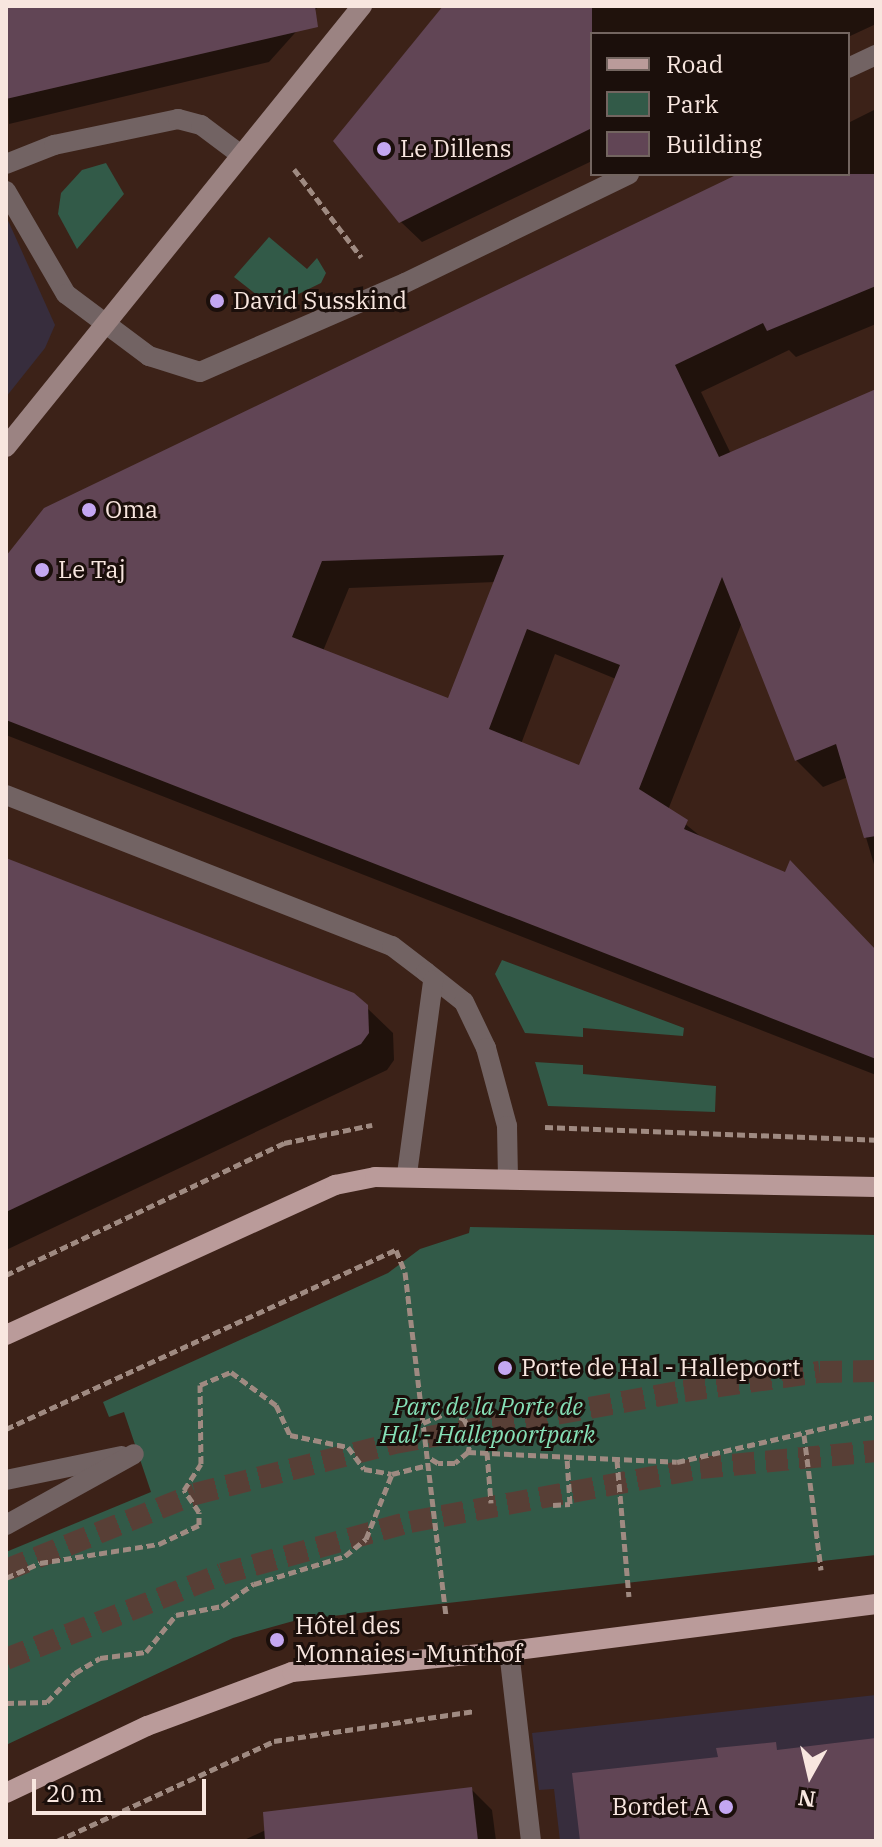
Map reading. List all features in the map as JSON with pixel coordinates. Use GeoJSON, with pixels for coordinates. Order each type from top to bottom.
{"type":"FeatureCollection","features":[{"type":"Feature","properties":{"kind":"main road"},"geometry":{"type":"LineString","coordinates":[[6,447],[362,6]]}},
{"type":"Feature","properties":{"kind":"main road"},"geometry":{"type":"LineString","coordinates":[[6,1335],[335,1185],[407,1174],[876,1187]]}},
{"type":"Feature","properties":{"kind":"main road"},"geometry":{"type":"LineString","coordinates":[[6,1793],[147,1726],[292,1672],[509,1651],[876,1604]]}},
{"type":"Feature","properties":{"kind":"street"},"geometry":{"type":"LineString","coordinates":[[850,67],[876,55]]}},
{"type":"Feature","properties":{"kind":"street"},"geometry":{"type":"LineString","coordinates":[[6,164],[54,145],[178,119],[201,125],[241,155]]}},
{"type":"Feature","properties":{"kind":"street"},"geometry":{"type":"LineString","coordinates":[[6,191],[59,286],[105,324],[170,367],[200,372],[216,368],[625,176]]}},
{"type":"Feature","properties":{"kind":"street"},"geometry":{"type":"LineString","coordinates":[[6,795],[392,946],[433,981],[464,1002],[486,1048],[507,1126],[508,1177]]}},
{"type":"Feature","properties":{"kind":"street"},"geometry":{"type":"LineString","coordinates":[[407,1174],[433,981]]}},
{"type":"Feature","properties":{"kind":"street"},"geometry":{"type":"LineString","coordinates":[[6,1480],[134,1454],[6,1525]]}},
{"type":"Feature","properties":{"kind":"street"},"geometry":{"type":"LineString","coordinates":[[509,1651],[531,1841]]}},
{"type":"Feature","properties":{"kind":"path"},"geometry":{"type":"LineString","coordinates":[[294,169],[365,263]]}},
{"type":"Feature","properties":{"kind":"path"},"geometry":{"type":"LineString","coordinates":[[6,1429],[396,1250],[405,1272],[446,1621]]}},
{"type":"Feature","properties":{"kind":"path"},"geometry":{"type":"LineString","coordinates":[[6,1578],[40,1563],[159,1544],[199,1525],[199,1512],[184,1490],[201,1464],[200,1385],[231,1372],[276,1405],[290,1435],[348,1447],[364,1469],[392,1474],[428,1465]]}},
{"type":"Feature","properties":{"kind":"path"},"geometry":{"type":"LineString","coordinates":[[423,1423],[440,1413],[457,1414],[472,1435],[468,1452]]}},
{"type":"Feature","properties":{"kind":"path"},"geometry":{"type":"LineString","coordinates":[[428,1456],[447,1464],[468,1452],[617,1460],[713,1457],[876,1416]]}},
{"type":"Feature","properties":{"kind":"path"},"geometry":{"type":"LineString","coordinates":[[804,1435],[822,1579]]}},
{"type":"Feature","properties":{"kind":"path"},"geometry":{"type":"LineString","coordinates":[[487,1452],[491,1503]]}},
{"type":"Feature","properties":{"kind":"path"},"geometry":{"type":"LineString","coordinates":[[553,1505],[570,1504],[567,1457]]}},
{"type":"Feature","properties":{"kind":"path"},"geometry":{"type":"LineString","coordinates":[[617,1460],[629,1601]]}},
{"type":"Feature","properties":{"kind":"path"},"geometry":{"type":"LineString","coordinates":[[6,1703],[47,1702],[75,1673],[100,1658],[146,1652],[176,1615],[222,1606],[254,1584],[345,1556],[366,1539],[392,1474]]}},
{"type":"Feature","properties":{"kind":"path"},"geometry":{"type":"LineString","coordinates":[[57,1841],[274,1741],[489,1709]]}},
{"type":"Feature","properties":{"kind":"shaded area"},"geometry":{"type":"Polygon","coordinates":[[[6,216],[55,325],[45,348],[6,397],[6,216]]]}},
{"type":"Feature","properties":{"kind":"shaded area","name":"Bordet A"},"geometry":{"type":"Polygon","coordinates":[[[876,1695],[876,1841],[560,1841],[554,1789],[539,1790],[532,1733],[876,1695]]]}},
{"type":"Feature","properties":{"kind":"green space"},"geometry":{"type":"Polygon","coordinates":[[[106,163],[124,194],[77,249],[58,214],[61,193],[82,170],[106,163]]]}},
{"type":"Feature","properties":{"kind":"green space"},"geometry":{"type":"Polygon","coordinates":[[[269,237],[307,269],[317,258],[326,273],[321,283],[272,307],[234,277],[269,237]]]}},
{"type":"Feature","properties":{"kind":"green space"},"geometry":{"type":"Polygon","coordinates":[[[502,960],[684,1028],[683,1036],[583,1028],[583,1037],[525,1033],[495,974],[502,960]]]}},
{"type":"Feature","properties":{"kind":"green space"},"geometry":{"type":"Polygon","coordinates":[[[535,1062],[583,1065],[583,1074],[716,1086],[715,1112],[548,1106],[535,1062]]]}},
{"type":"Feature","properties":{"kind":"green space","name":"Parc de la Porte de Hal - Hallepoortpark"},"geometry":{"type":"Polygon","coordinates":[[[470,1227],[876,1235],[876,1555],[297,1620],[233,1638],[6,1745],[6,1552],[151,1492],[124,1412],[109,1417],[103,1402],[388,1273],[420,1249],[469,1233],[470,1227]]]}},
{"type":"Feature","properties":{"kind":"building"},"geometry":{"type":"Polygon","coordinates":[[[6,6],[315,6],[318,27],[6,99],[6,6]]]}},
{"type":"Feature","properties":{"kind":"building"},"geometry":{"type":"Polygon","coordinates":[[[443,6],[592,6],[590,129],[399,223],[333,141],[443,6]]]}},
{"type":"Feature","properties":{"kind":"building"},"geometry":{"type":"Polygon","coordinates":[[[876,174],[876,286],[767,331],[763,323],[675,365],[719,457],[876,389],[876,836],[864,838],[836,744],[795,761],[722,577],[639,789],[688,820],[684,829],[785,872],[790,860],[876,950],[876,1059],[6,720],[6,556],[44,508],[734,176],[876,174]],[[504,555],[322,561],[292,637],[448,698],[504,555]],[[527,629],[489,729],[579,765],[620,665],[527,629]]]}},
{"type":"Feature","properties":{"kind":"building"},"geometry":{"type":"Polygon","coordinates":[[[6,858],[354,993],[368,1005],[369,1033],[361,1044],[6,1212],[6,858]]]}},
{"type":"Feature","properties":{"kind":"building","name":"Bordet A"},"geometry":{"type":"Polygon","coordinates":[[[876,1738],[876,1841],[580,1841],[572,1773],[718,1757],[716,1748],[776,1742],[777,1750],[876,1738]]]}},
{"type":"Feature","properties":{"kind":"building"},"geometry":{"type":"Polygon","coordinates":[[[472,1787],[478,1841],[265,1841],[263,1812],[472,1787]]]}},
{"type":"Feature","properties":{"kind":"tunnel"},"geometry":{"type":"LineString","coordinates":[[6,1570],[195,1494],[395,1443],[684,1391],[820,1372],[876,1371]]}},
{"type":"Feature","properties":{"kind":"tunnel"},"geometry":{"type":"LineString","coordinates":[[6,1659],[222,1574],[410,1522],[700,1468],[876,1451]]}},
{"type":"Feature","properties":{"kind":"place","name":"Le Dillens"},"geometry":{"type":"Point","coordinates":[384,149]}},
{"type":"Feature","properties":{"kind":"place","name":"David Susskind"},"geometry":{"type":"Point","coordinates":[217,301]}},
{"type":"Feature","properties":{"kind":"place","name":"Oma"},"geometry":{"type":"Point","coordinates":[89,510]}},
{"type":"Feature","properties":{"kind":"place","name":"Le Taj"},"geometry":{"type":"Point","coordinates":[42,570]}},
{"type":"Feature","properties":{"kind":"place","name":"Porte de Hal - Hallepoort"},"geometry":{"type":"Point","coordinates":[505,1368]}},
{"type":"Feature","properties":{"kind":"place","name":"Hôtel des Monnaies - Munthof"},"geometry":{"type":"Point","coordinates":[277,1640]}},
{"type":"Feature","properties":{"kind":"place","name":"Bordet A"},"geometry":{"type":"Point","coordinates":[726,1807]}}]}
